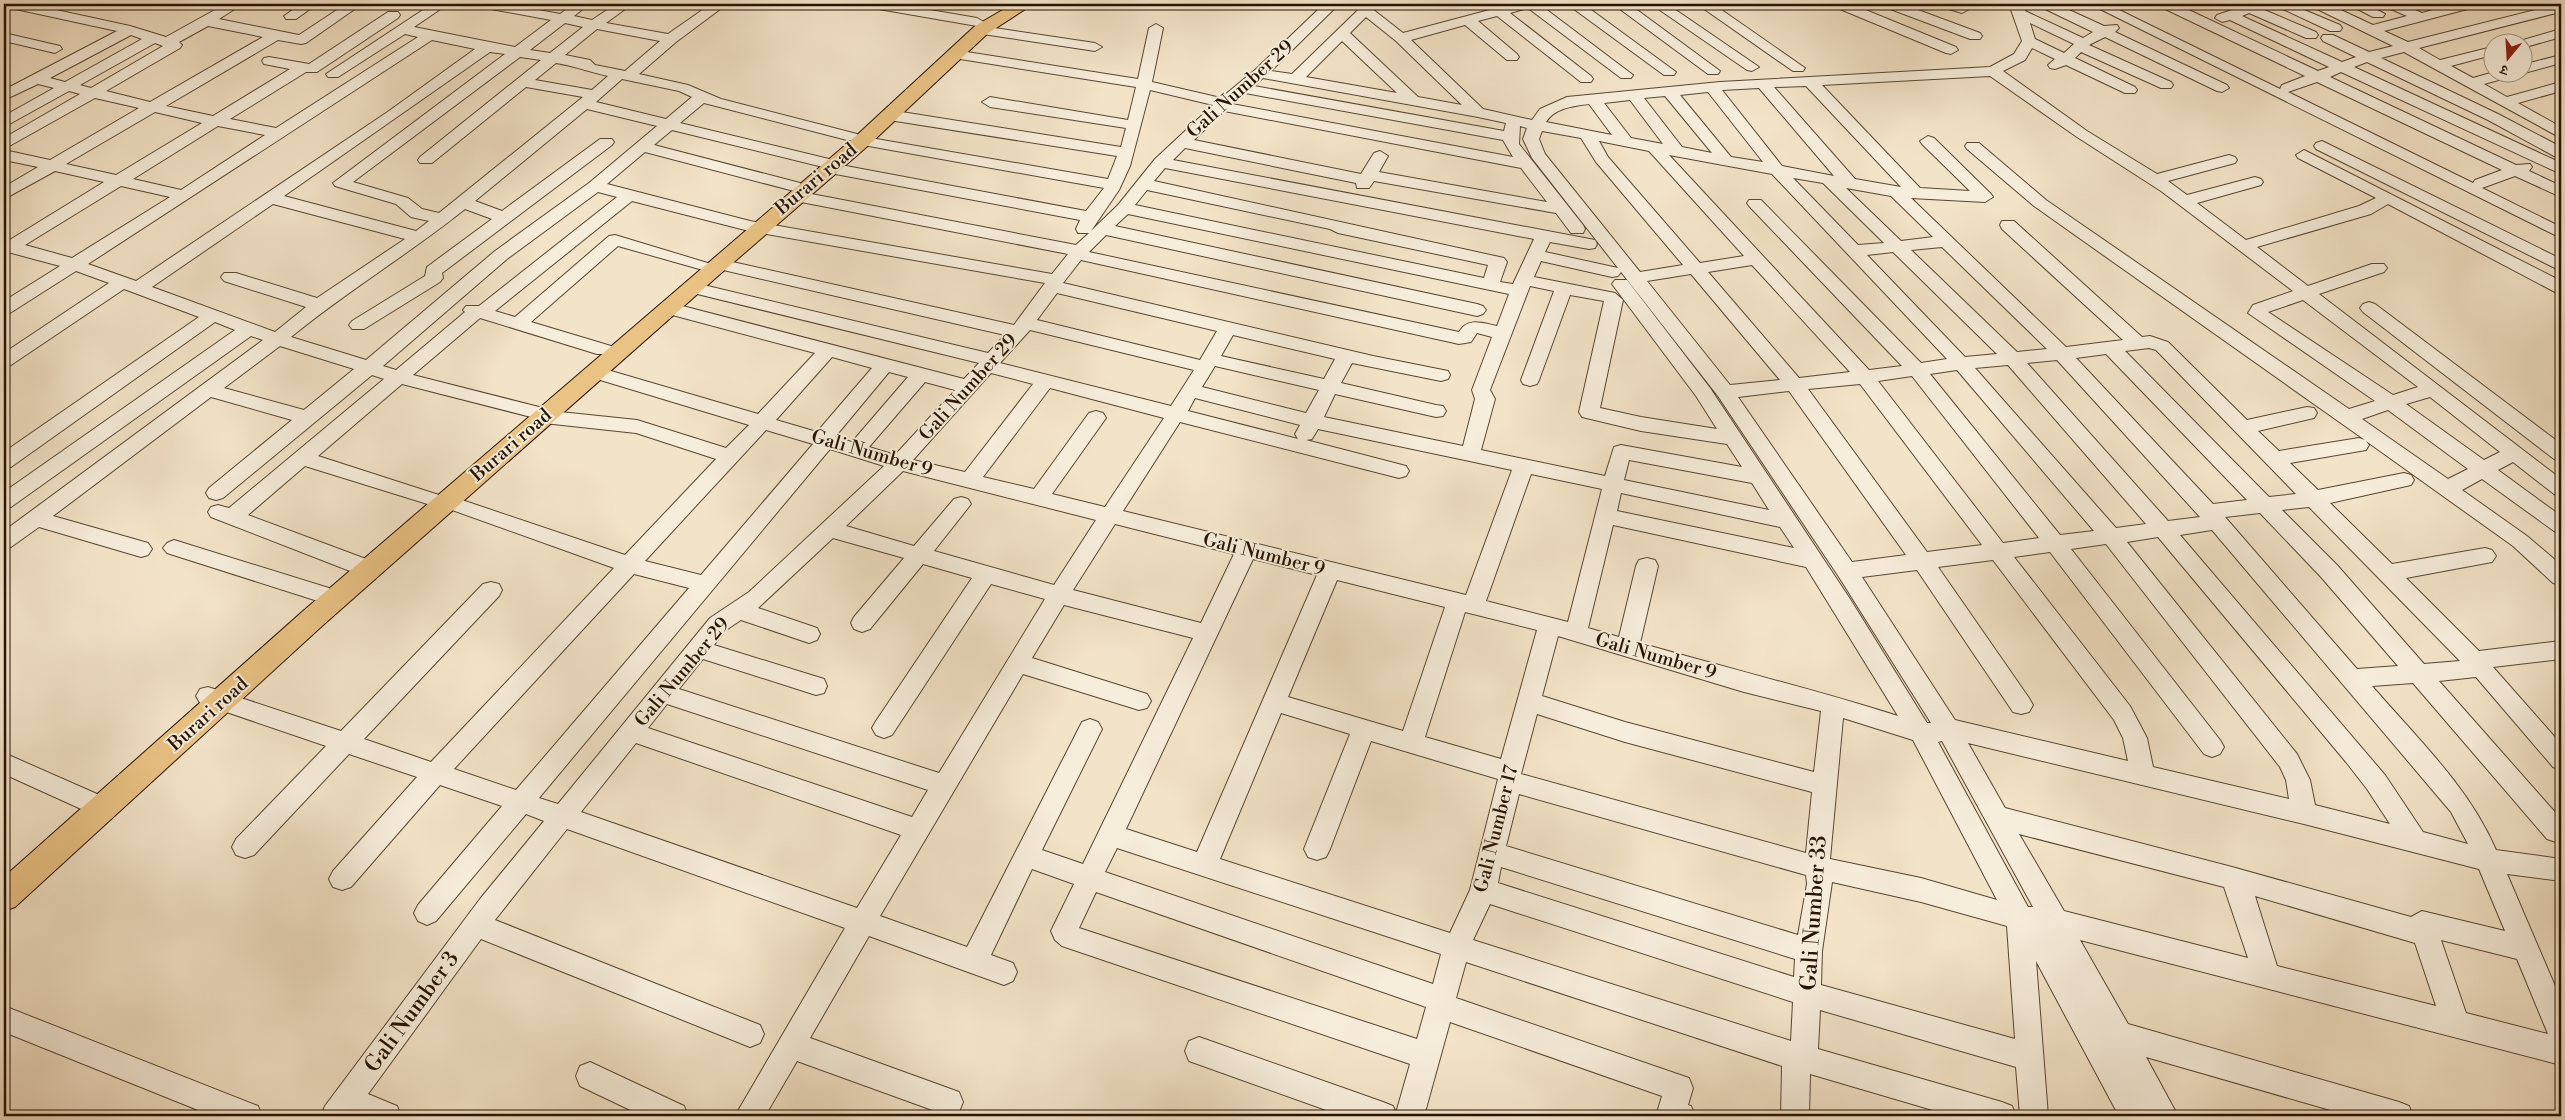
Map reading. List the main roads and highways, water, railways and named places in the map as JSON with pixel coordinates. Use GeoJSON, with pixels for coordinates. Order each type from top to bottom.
{"type":"FeatureCollection","features":[{"type":"Feature","properties":{"kind":"main road","name":"Burari road"},"geometry":{"type":"LineString","coordinates":[[599,361],[667,308],[754,227],[857,138],[981,19],[1007,4]]}},
{"type":"Feature","properties":{"kind":"main road","name":"Burari road"},"geometry":{"type":"LineString","coordinates":[[857,138],[888,115],[954,54],[981,19],[1025,4]]}},
{"type":"Feature","properties":{"kind":"main road","name":"Burari road"},"geometry":{"type":"LineString","coordinates":[[4,875],[88,801],[215,698],[538,414],[705,272]]}},
{"type":"Feature","properties":{"kind":"main road","name":"Burari road"},"geometry":{"type":"LineString","coordinates":[[4,897],[324,595],[358,565],[440,500]]}}]}
